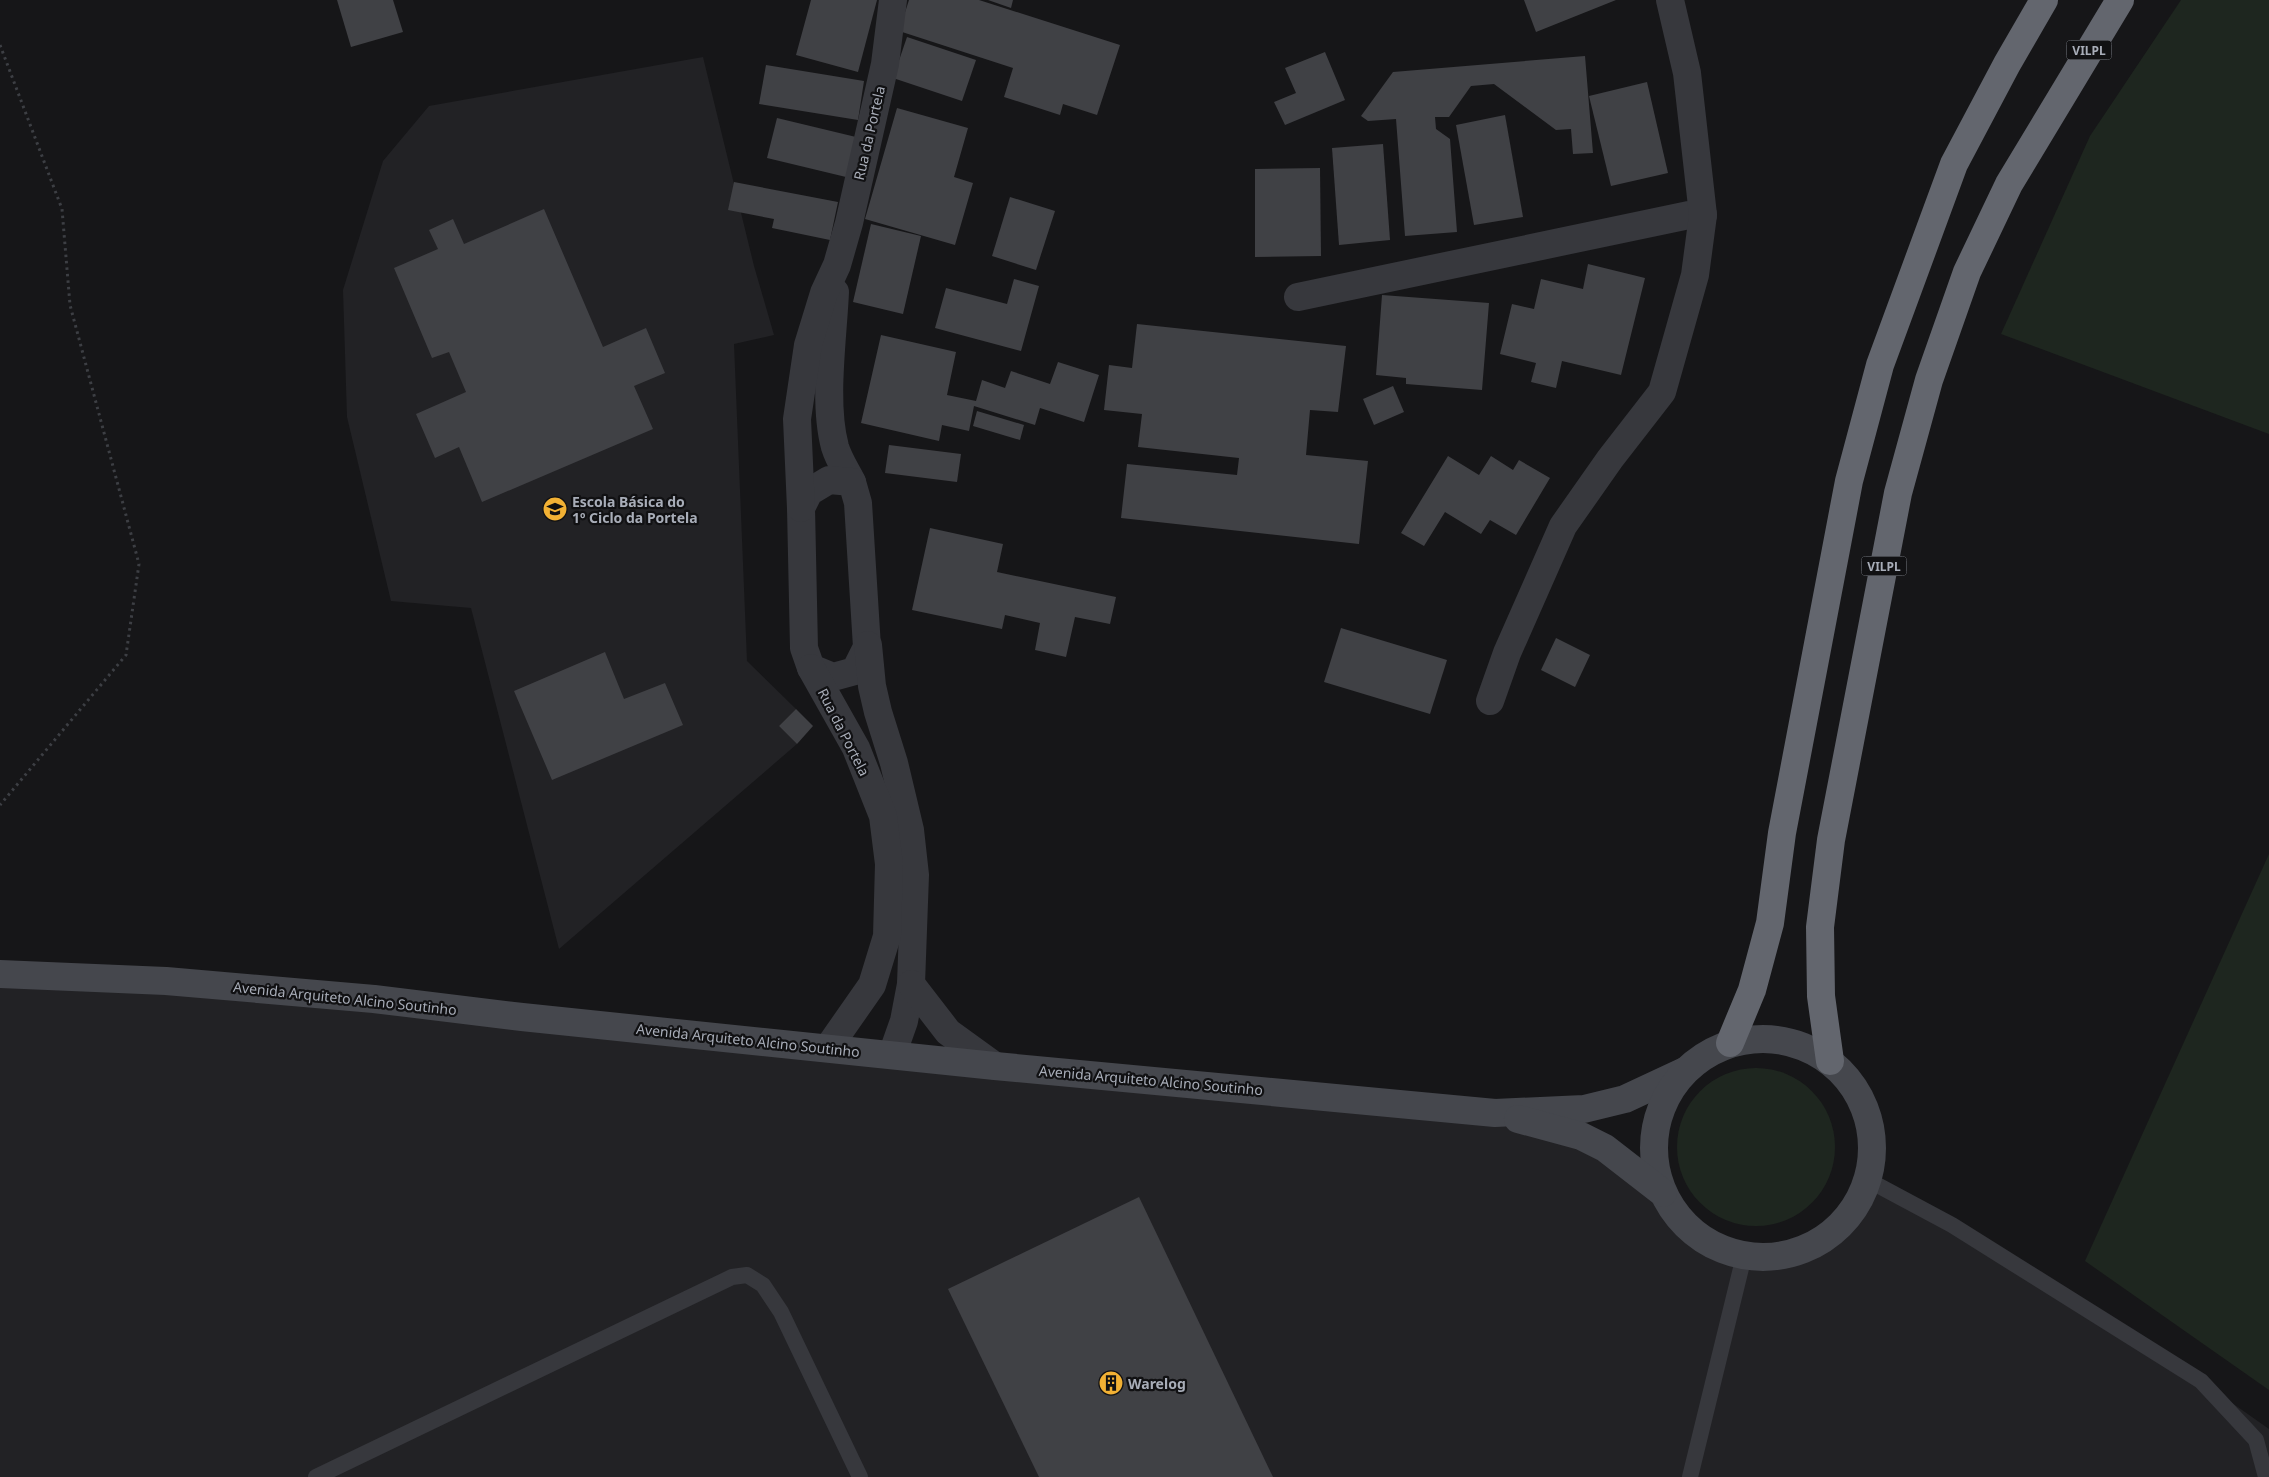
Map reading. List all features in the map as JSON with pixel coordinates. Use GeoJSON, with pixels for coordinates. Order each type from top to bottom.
{"type":"FeatureCollection","features":[{"type":"Feature","properties":{"kind":"highway"},"geometry":{"type":"LineString","coordinates":[[1730,1043],[1752,990],[1770,924],[1782,833],[1845,501],[1880,365],[1954,164],[2007,64],[2044,0]]}},
{"type":"Feature","properties":{"kind":"highway","name":"VILPL"},"geometry":{"type":"LineString","coordinates":[[1830,1061],[1821,996],[1820,927],[1833,830],[1903,474],[1929,380],[1967,272],[2009,184],[2120,0]]}},
{"type":"Feature","properties":{"kind":"main road","name":"Avenida Arquiteto Alcino Soutinho"},"geometry":{"type":"LineString","coordinates":[[0,974],[166,981],[374,999],[522,1017],[995,1066],[1495,1112],[1584,1109],[1626,1099],[1685,1071]]}},
{"type":"Feature","properties":{"kind":"main road"},"geometry":{"type":"LineString","coordinates":[[1755,1038],[1782,1039],[1807,1047],[1830,1061],[1850,1079],[1863,1102],[1871,1127],[1873,1154],[1868,1180],[1857,1204],[1841,1225],[1820,1241],[1796,1252],[1770,1258],[1744,1256],[1718,1248],[1695,1234],[1676,1216],[1663,1193],[1653,1150],[1661,1108],[1685,1071],[1706,1054],[1730,1043],[1755,1038]]}},
{"type":"Feature","properties":{"kind":"main road","name":"Avenida Arquiteto Alcino Soutinho"},"geometry":{"type":"LineString","coordinates":[[1495,1112],[1581,1136],[1606,1148],[1663,1193]]}},
{"type":"Feature","properties":{"kind":"street","name":"Rua da Portela"},"geometry":{"type":"LineString","coordinates":[[828,1048],[872,985],[887,936],[889,864],[883,816],[873,790],[856,748],[811,668],[804,648],[797,419],[808,345],[824,293],[837,265],[849,222],[886,64],[893,0]]}},
{"type":"Feature","properties":{"kind":"street"},"geometry":{"type":"LineString","coordinates":[[1490,701],[1507,653],[1563,526],[1610,459],[1662,392],[1695,275],[1703,215],[1687,73],[1670,0]]}},
{"type":"Feature","properties":{"kind":"street"},"geometry":{"type":"LineString","coordinates":[[1298,297],[1690,215],[1703,215]]}},
{"type":"Feature","properties":{"kind":"street","name":"Rua da Portela"},"geometry":{"type":"LineString","coordinates":[[811,668],[833,677],[855,671],[867,647],[858,503],[852,482],[835,446],[829,405],[837,265]]}},
{"type":"Feature","properties":{"kind":"street"},"geometry":{"type":"LineString","coordinates":[[801,508],[809,492],[829,480],[852,482]]}},
{"type":"Feature","properties":{"kind":"street","name":"Rua da Portela"},"geometry":{"type":"LineString","coordinates":[[865,617],[872,686],[894,763],[910,830],[915,875],[912,984],[904,1021],[892,1055]]}},
{"type":"Feature","properties":{"kind":"street"},"geometry":{"type":"LineString","coordinates":[[912,984],[948,1032],[995,1066]]}},
{"type":"Feature","properties":{"kind":"lane"},"geometry":{"type":"LineString","coordinates":[[1868,1180],[1952,1225],[2201,1381],[2256,1440],[2266,1477]]}},
{"type":"Feature","properties":{"kind":"lane"},"geometry":{"type":"LineString","coordinates":[[1690,1477],[1744,1256]]}},
{"type":"Feature","properties":{"kind":"lane"},"geometry":{"type":"LineString","coordinates":[[316,1477],[732,1277],[748,1275],[763,1285],[781,1312],[860,1477]]}},
{"type":"Feature","properties":{"kind":"path"},"geometry":{"type":"LineString","coordinates":[[0,45],[62,209],[70,305],[138,564],[126,655],[0,805]]}},
{"type":"Feature","properties":{"kind":"shaded area"},"geometry":{"type":"Polygon","coordinates":[[[2181,0],[2269,0],[2269,434],[2001,334],[2090,136],[2181,0]]]}},
{"type":"Feature","properties":{"kind":"shaded area","name":"Escola Básica do 1º Ciclo da Portela"},"geometry":{"type":"Polygon","coordinates":[[[703,57],[754,266],[774,335],[734,344],[747,661],[796,709],[779,726],[797,744],[559,949],[471,608],[391,601],[347,417],[343,290],[383,161],[429,106],[703,57]]]}},
{"type":"Feature","properties":{"kind":"shaded area"},"geometry":{"type":"Polygon","coordinates":[[[2269,854],[2269,1390],[2085,1261],[2269,854]]]}},
{"type":"Feature","properties":{"kind":"shaded area"},"geometry":{"type":"Polygon","coordinates":[[[0,974],[1495,1113],[1581,1136],[1663,1193],[1676,1216],[1695,1234],[1718,1248],[1744,1256],[1770,1258],[1796,1252],[1820,1241],[1841,1225],[1857,1204],[1868,1180],[2201,1381],[2269,1429],[2269,1477],[0,1477],[0,974]]]}},
{"type":"Feature","properties":{"kind":"shaded area"},"geometry":{"type":"Polygon","coordinates":[[[1756,1068],[1786,1074],[1800,1081],[1812,1091],[1822,1103],[1829,1117],[1835,1147],[1829,1177],[1822,1191],[1812,1203],[1800,1213],[1786,1220],[1756,1226],[1726,1220],[1712,1213],[1700,1203],[1690,1191],[1683,1177],[1677,1147],[1683,1117],[1690,1103],[1700,1091],[1712,1081],[1726,1074],[1756,1068]]]}},
{"type":"Feature","properties":{"kind":"building"},"geometry":{"type":"Polygon","coordinates":[[[337,0],[393,0],[403,32],[351,47],[337,0]]]}},
{"type":"Feature","properties":{"kind":"building"},"geometry":{"type":"Polygon","coordinates":[[[811,0],[877,0],[858,72],[796,55],[811,0]]]}},
{"type":"Feature","properties":{"kind":"building"},"geometry":{"type":"Polygon","coordinates":[[[909,0],[979,0],[1120,45],[1097,115],[1063,104],[1060,115],[1004,97],[1013,68],[899,31],[909,0]]]}},
{"type":"Feature","properties":{"kind":"building"},"geometry":{"type":"Polygon","coordinates":[[[988,0],[1013,0],[1011,8],[988,0]]]}},
{"type":"Feature","properties":{"kind":"building"},"geometry":{"type":"Polygon","coordinates":[[[1524,0],[1616,0],[1536,32],[1524,0]]]}},
{"type":"Feature","properties":{"kind":"building"},"geometry":{"type":"Polygon","coordinates":[[[907,37],[976,60],[962,101],[893,78],[907,37]]]}},
{"type":"Feature","properties":{"kind":"building"},"geometry":{"type":"Polygon","coordinates":[[[1325,52],[1345,100],[1285,125],[1274,102],[1296,93],[1285,68],[1325,52]]]}},
{"type":"Feature","properties":{"kind":"building"},"geometry":{"type":"Polygon","coordinates":[[[1585,56],[1593,153],[1573,154],[1571,129],[1556,130],[1494,84],[1471,86],[1449,117],[1435,117],[1436,129],[1450,139],[1457,232],[1405,236],[1396,119],[1368,121],[1361,116],[1393,72],[1585,56]]]}},
{"type":"Feature","properties":{"kind":"building"},"geometry":{"type":"Polygon","coordinates":[[[766,65],[864,81],[858,120],[759,104],[766,65]]]}},
{"type":"Feature","properties":{"kind":"building"},"geometry":{"type":"Polygon","coordinates":[[[1647,82],[1668,173],[1611,186],[1589,96],[1647,82]]]}},
{"type":"Feature","properties":{"kind":"building"},"geometry":{"type":"Polygon","coordinates":[[[897,108],[968,128],[954,177],[973,183],[955,245],[865,219],[897,108]]]}},
{"type":"Feature","properties":{"kind":"building"},"geometry":{"type":"Polygon","coordinates":[[[1505,115],[1523,217],[1474,225],[1456,125],[1505,115]]]}},
{"type":"Feature","properties":{"kind":"building"},"geometry":{"type":"Polygon","coordinates":[[[777,118],[856,137],[846,177],[767,158],[777,118]]]}},
{"type":"Feature","properties":{"kind":"building"},"geometry":{"type":"Polygon","coordinates":[[[1383,144],[1390,240],[1339,245],[1332,148],[1383,144]]]}},
{"type":"Feature","properties":{"kind":"building"},"geometry":{"type":"Polygon","coordinates":[[[1320,168],[1321,256],[1255,257],[1255,169],[1320,168]]]}},
{"type":"Feature","properties":{"kind":"building"},"geometry":{"type":"Polygon","coordinates":[[[734,182],[838,202],[830,240],[772,228],[774,219],[728,210],[734,182]]]}},
{"type":"Feature","properties":{"kind":"building"},"geometry":{"type":"Polygon","coordinates":[[[1010,197],[1055,211],[1036,270],[992,256],[1010,197]]]}},
{"type":"Feature","properties":{"kind":"building"},"geometry":{"type":"Polygon","coordinates":[[[544,209],[603,347],[646,328],[665,373],[634,386],[653,429],[482,502],[459,447],[435,458],[416,414],[466,392],[449,352],[432,358],[394,268],[438,249],[429,230],[453,219],[464,244],[544,209]]]}},
{"type":"Feature","properties":{"kind":"building"},"geometry":{"type":"Polygon","coordinates":[[[871,224],[921,236],[903,314],[853,302],[871,224]]]}},
{"type":"Feature","properties":{"kind":"building"},"geometry":{"type":"Polygon","coordinates":[[[1588,264],[1645,278],[1621,375],[1562,361],[1556,388],[1531,382],[1536,363],[1500,354],[1512,304],[1534,309],[1541,279],[1583,289],[1588,264]]]}},
{"type":"Feature","properties":{"kind":"building"},"geometry":{"type":"Polygon","coordinates":[[[1014,279],[1039,286],[1021,351],[935,328],[946,288],[1007,304],[1014,279]]]}},
{"type":"Feature","properties":{"kind":"building"},"geometry":{"type":"Polygon","coordinates":[[[1382,295],[1489,303],[1482,390],[1406,384],[1406,378],[1376,375],[1382,295]]]}},
{"type":"Feature","properties":{"kind":"building"},"geometry":{"type":"Polygon","coordinates":[[[1137,324],[1346,346],[1338,412],[1310,410],[1306,455],[1368,461],[1359,544],[1121,518],[1127,464],[1237,475],[1239,458],[1138,447],[1142,414],[1104,410],[1109,365],[1132,368],[1137,324]]]}},
{"type":"Feature","properties":{"kind":"building"},"geometry":{"type":"Polygon","coordinates":[[[881,335],[956,352],[947,395],[976,401],[982,380],[1005,388],[1011,371],[1050,384],[1058,362],[1099,375],[1084,422],[1040,408],[1035,425],[974,406],[969,431],[942,425],[939,441],[861,423],[881,335]]]}},
{"type":"Feature","properties":{"kind":"building"},"geometry":{"type":"Polygon","coordinates":[[[1393,386],[1404,412],[1374,425],[1363,399],[1393,386]]]}},
{"type":"Feature","properties":{"kind":"building"},"geometry":{"type":"Polygon","coordinates":[[[977,411],[1024,425],[1020,440],[973,426],[977,411]]]}},
{"type":"Feature","properties":{"kind":"building"},"geometry":{"type":"Polygon","coordinates":[[[889,445],[961,454],[957,482],[885,473],[889,445]]]}},
{"type":"Feature","properties":{"kind":"building"},"geometry":{"type":"Polygon","coordinates":[[[1448,456],[1479,475],[1491,456],[1513,470],[1519,460],[1550,478],[1516,535],[1490,520],[1481,534],[1445,512],[1424,546],[1401,533],[1448,456]]]}},
{"type":"Feature","properties":{"kind":"building"},"geometry":{"type":"Polygon","coordinates":[[[930,528],[1003,544],[997,572],[1116,597],[1110,624],[1075,617],[1066,657],[1035,650],[1040,623],[1005,615],[1002,629],[912,610],[930,528]]]}},
{"type":"Feature","properties":{"kind":"building"},"geometry":{"type":"Polygon","coordinates":[[[1341,628],[1447,660],[1430,714],[1324,682],[1341,628]]]}},
{"type":"Feature","properties":{"kind":"building"},"geometry":{"type":"Polygon","coordinates":[[[1556,638],[1590,655],[1575,687],[1541,670],[1556,638]]]}},
{"type":"Feature","properties":{"kind":"building"},"geometry":{"type":"Polygon","coordinates":[[[605,652],[624,699],[665,683],[683,725],[552,780],[514,691],[605,652]]]}},
{"type":"Feature","properties":{"kind":"building"},"geometry":{"type":"Polygon","coordinates":[[[796,709],[813,726],[797,744],[779,726],[796,709]]]}},
{"type":"Feature","properties":{"kind":"building","name":"Warelog"},"geometry":{"type":"Polygon","coordinates":[[[1139,1197],[1273,1477],[1039,1477],[948,1289],[1139,1197]]]}},
{"type":"Feature","properties":{"kind":"place","name":"Escola Básica do 1º Ciclo da Portela"},"geometry":{"type":"Point","coordinates":[555,509]}},
{"type":"Feature","properties":{"kind":"place","name":"Warelog"},"geometry":{"type":"Point","coordinates":[1111,1383]}}]}
